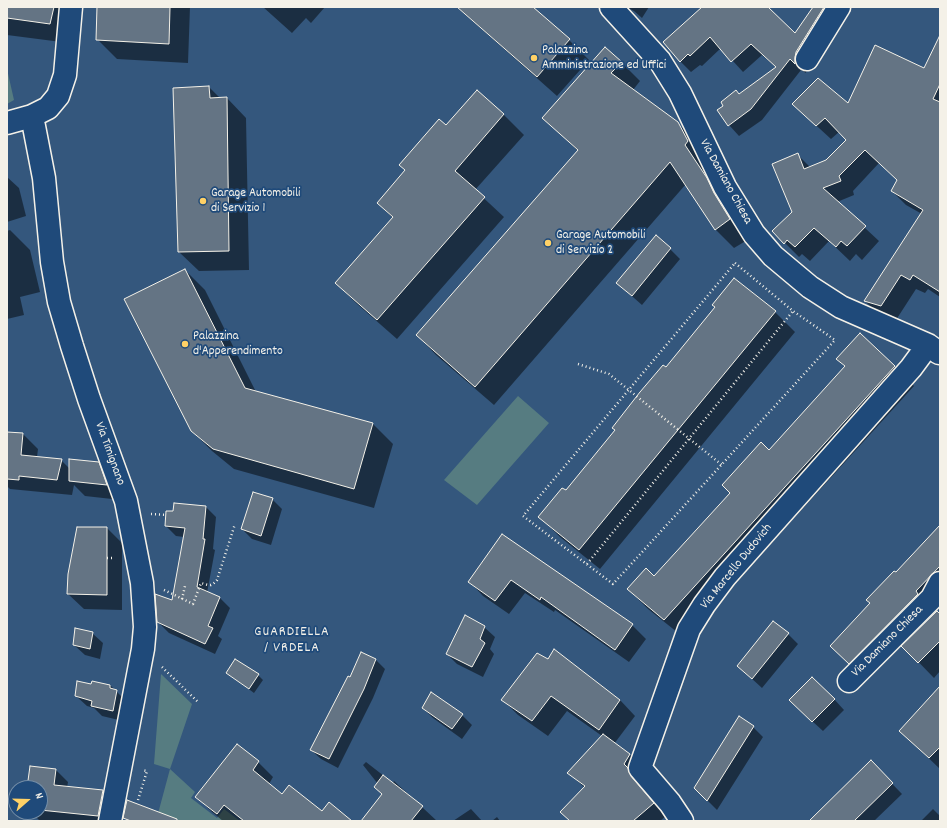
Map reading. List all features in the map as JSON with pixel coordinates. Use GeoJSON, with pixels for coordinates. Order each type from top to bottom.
{"type":"FeatureCollection","features":[{"type":"Feature","properties":{"kind":"street"},"geometry":{"type":"LineString","coordinates":[[7,122],[32,116],[48,108],[58,96],[65,75],[71,7]]}},
{"type":"Feature","properties":{"kind":"street","name":"Via Damiano Chiesa"},"geometry":{"type":"LineString","coordinates":[[610,7],[660,61],[680,93],[725,187],[754,234],[773,256],[810,287],[841,307],[934,349]]}},
{"type":"Feature","properties":{"kind":"street"},"geometry":{"type":"LineString","coordinates":[[807,59],[839,7]]}},
{"type":"Feature","properties":{"kind":"street","name":"Via Timignano"},"geometry":{"type":"LineString","coordinates":[[32,116],[44,178],[52,262],[59,302],[72,346],[129,513],[142,583],[144,627],[143,649],[110,821]]}},
{"type":"Feature","properties":{"kind":"street","name":"Via Marcello Dudovich"},"geometry":{"type":"LineString","coordinates":[[682,821],[670,803],[640,768],[689,629],[704,605],[725,577],[911,368],[934,349]]}},
{"type":"Feature","properties":{"kind":"street","name":"Via Damiano Chiesa"},"geometry":{"type":"LineString","coordinates":[[849,681],[932,598],[940,582]]}},
{"type":"Feature","properties":{"kind":"path"},"geometry":{"type":"LineString","coordinates":[[735,263],[793,311],[835,340],[613,584],[523,516],[735,263]]}},
{"type":"Feature","properties":{"kind":"path"},"geometry":{"type":"LineString","coordinates":[[587,564],[793,311]]}},
{"type":"Feature","properties":{"kind":"path"},"geometry":{"type":"LineString","coordinates":[[578,364],[609,374],[722,465]]}},
{"type":"Feature","properties":{"kind":"path"},"geometry":{"type":"LineString","coordinates":[[165,591],[193,604],[201,583],[208,586],[214,583],[235,524]]}},
{"type":"Feature","properties":{"kind":"path"},"geometry":{"type":"LineString","coordinates":[[182,599],[186,586]]}},
{"type":"Feature","properties":{"kind":"path"},"geometry":{"type":"LineString","coordinates":[[143,649],[199,703]]}},
{"type":"Feature","properties":{"kind":"green space"},"geometry":{"type":"Polygon","coordinates":[[[7,69],[14,100],[7,104],[7,69]]]}},
{"type":"Feature","properties":{"kind":"green space"},"geometry":{"type":"Polygon","coordinates":[[[518,396],[549,423],[477,505],[444,480],[518,396]]]}},
{"type":"Feature","properties":{"kind":"green space"},"geometry":{"type":"Polygon","coordinates":[[[161,674],[192,704],[170,769],[154,764],[161,674]]]}},
{"type":"Feature","properties":{"kind":"green space"},"geometry":{"type":"Polygon","coordinates":[[[170,769],[195,792],[191,798],[217,818],[224,809],[240,821],[156,821],[170,769]]]}},
{"type":"Feature","properties":{"kind":"building"},"geometry":{"type":"Polygon","coordinates":[[[7,7],[54,7],[50,24],[7,18],[7,7]]]}},
{"type":"Feature","properties":{"kind":"building"},"geometry":{"type":"Polygon","coordinates":[[[97,7],[170,7],[169,44],[96,40],[97,7]]]}},
{"type":"Feature","properties":{"kind":"building","name":"Palazzina Amministrazione ed Uffici"},"geometry":{"type":"Polygon","coordinates":[[[457,7],[533,7],[570,39],[537,77],[457,7]]]}},
{"type":"Feature","properties":{"kind":"building"},"geometry":{"type":"Polygon","coordinates":[[[702,7],[768,7],[795,33],[813,7],[824,7],[796,52],[795,64],[790,59],[751,109],[728,126],[717,110],[723,106],[721,102],[736,90],[739,94],[776,67],[751,44],[731,62],[710,37],[690,56],[688,54],[680,62],[663,42],[702,7]]]}},
{"type":"Feature","properties":{"kind":"building"},"geometry":{"type":"Polygon","coordinates":[[[940,35],[940,84],[933,99],[940,102],[940,292],[913,275],[910,280],[901,275],[881,306],[864,301],[923,210],[891,191],[897,180],[865,150],[839,176],[841,181],[823,188],[866,226],[847,246],[841,241],[836,247],[814,228],[795,247],[787,240],[784,244],[772,231],[792,212],[772,164],[798,153],[804,169],[826,160],[846,140],[825,118],[816,126],[792,104],[818,78],[848,103],[875,45],[924,68],[940,35]]]}},
{"type":"Feature","properties":{"kind":"building","name":"Garage Automobili di Servizio 2"},"geometry":{"type":"Polygon","coordinates":[[[605,47],[622,62],[611,73],[678,122],[688,141],[685,145],[707,178],[714,193],[730,219],[715,230],[670,162],[475,387],[416,335],[578,150],[542,118],[605,47]]]}},
{"type":"Feature","properties":{"kind":"building","name":"Garage Automobili di Servizio 1"},"geometry":{"type":"Polygon","coordinates":[[[209,86],[210,98],[227,97],[229,251],[178,252],[173,88],[209,86]]]}},
{"type":"Feature","properties":{"kind":"building"},"geometry":{"type":"Polygon","coordinates":[[[477,90],[504,114],[455,171],[485,197],[377,320],[335,283],[393,217],[377,203],[405,170],[399,165],[439,119],[446,125],[477,90]]]}},
{"type":"Feature","properties":{"kind":"building"},"geometry":{"type":"Polygon","coordinates":[[[656,235],[671,248],[632,296],[616,283],[656,235]]]}},
{"type":"Feature","properties":{"kind":"building","name":"Palazzina d'Apperendimento"},"geometry":{"type":"Polygon","coordinates":[[[185,269],[245,388],[373,423],[354,489],[213,449],[191,431],[124,299],[185,269]]]}},
{"type":"Feature","properties":{"kind":"building"},"geometry":{"type":"Polygon","coordinates":[[[734,278],[776,311],[579,550],[538,517],[562,488],[566,490],[615,430],[612,428],[640,392],[663,365],[666,367],[715,307],[712,305],[734,278]]]}},
{"type":"Feature","properties":{"kind":"building"},"geometry":{"type":"Polygon","coordinates":[[[860,333],[895,366],[664,620],[627,589],[646,568],[654,576],[730,493],[722,485],[761,442],[769,450],[845,366],[836,359],[860,333]]]}},
{"type":"Feature","properties":{"kind":"building"},"geometry":{"type":"Polygon","coordinates":[[[7,432],[23,433],[21,455],[62,459],[57,480],[19,476],[19,480],[7,479],[7,432]]]}},
{"type":"Feature","properties":{"kind":"building"},"geometry":{"type":"Polygon","coordinates":[[[69,459],[99,462],[107,485],[69,481],[69,459]]]}},
{"type":"Feature","properties":{"kind":"building"},"geometry":{"type":"Polygon","coordinates":[[[253,492],[273,498],[261,536],[241,529],[253,492]]]}},
{"type":"Feature","properties":{"kind":"building"},"geometry":{"type":"Polygon","coordinates":[[[174,503],[206,506],[203,539],[205,539],[197,587],[220,597],[208,626],[213,628],[205,644],[157,622],[155,594],[172,600],[185,528],[165,526],[166,511],[173,511],[174,503]]]}},
{"type":"Feature","properties":{"kind":"building"},"geometry":{"type":"Polygon","coordinates":[[[940,525],[940,566],[916,591],[918,594],[849,664],[830,646],[870,603],[866,600],[894,571],[896,572],[940,525]]]}},
{"type":"Feature","properties":{"kind":"building"},"geometry":{"type":"Polygon","coordinates":[[[77,527],[107,527],[107,595],[67,594],[68,574],[77,527]]]}},
{"type":"Feature","properties":{"kind":"building"},"geometry":{"type":"Polygon","coordinates":[[[502,534],[633,624],[615,650],[541,597],[540,600],[511,580],[495,601],[468,582],[502,534]]]}},
{"type":"Feature","properties":{"kind":"building"},"geometry":{"type":"Polygon","coordinates":[[[937,611],[940,614],[940,641],[918,663],[901,646],[937,611]]]}},
{"type":"Feature","properties":{"kind":"building"},"geometry":{"type":"Polygon","coordinates":[[[465,615],[485,626],[480,639],[485,643],[472,667],[446,654],[465,615]]]}},
{"type":"Feature","properties":{"kind":"building"},"geometry":{"type":"Polygon","coordinates":[[[773,621],[789,633],[752,679],[737,666],[773,621]]]}},
{"type":"Feature","properties":{"kind":"building"},"geometry":{"type":"Polygon","coordinates":[[[75,628],[93,632],[90,649],[73,645],[75,628]]]}},
{"type":"Feature","properties":{"kind":"building"},"geometry":{"type":"Polygon","coordinates":[[[554,649],[620,700],[599,730],[551,696],[532,721],[501,700],[537,653],[548,659],[554,649]]]}},
{"type":"Feature","properties":{"kind":"building"},"geometry":{"type":"Polygon","coordinates":[[[361,652],[376,659],[364,689],[329,759],[310,750],[348,676],[350,677],[361,652]]]}},
{"type":"Feature","properties":{"kind":"building"},"geometry":{"type":"Polygon","coordinates":[[[235,659],[259,674],[249,689],[226,673],[235,659]]]}},
{"type":"Feature","properties":{"kind":"building"},"geometry":{"type":"Polygon","coordinates":[[[812,677],[835,699],[812,722],[789,700],[812,677]]]}},
{"type":"Feature","properties":{"kind":"building"},"geometry":{"type":"Polygon","coordinates":[[[77,681],[91,684],[92,681],[110,685],[110,688],[117,690],[113,711],[91,706],[92,701],[75,696],[77,681]]]}},
{"type":"Feature","properties":{"kind":"building"},"geometry":{"type":"Polygon","coordinates":[[[940,686],[940,747],[929,758],[899,731],[940,686]]]}},
{"type":"Feature","properties":{"kind":"building"},"geometry":{"type":"Polygon","coordinates":[[[431,692],[463,714],[452,729],[422,708],[431,692]]]}},
{"type":"Feature","properties":{"kind":"building"},"geometry":{"type":"Polygon","coordinates":[[[739,716],[754,726],[707,801],[694,788],[739,716]]]}},
{"type":"Feature","properties":{"kind":"building"},"geometry":{"type":"Polygon","coordinates":[[[603,734],[630,754],[624,764],[628,768],[631,776],[654,803],[633,821],[570,821],[560,812],[585,786],[567,773],[603,734]]]}},
{"type":"Feature","properties":{"kind":"building"},"geometry":{"type":"Polygon","coordinates":[[[237,744],[259,761],[253,770],[282,794],[289,785],[322,811],[329,802],[352,821],[244,821],[224,805],[217,814],[195,797],[237,744]]]}},
{"type":"Feature","properties":{"kind":"building"},"geometry":{"type":"Polygon","coordinates":[[[871,760],[893,783],[854,821],[809,821],[871,760]]]}},
{"type":"Feature","properties":{"kind":"building"},"geometry":{"type":"Polygon","coordinates":[[[30,766],[56,769],[54,785],[103,790],[98,816],[48,811],[48,780],[28,780],[30,766]]]}},
{"type":"Feature","properties":{"kind":"building"},"geometry":{"type":"Polygon","coordinates":[[[383,775],[423,806],[411,821],[361,821],[382,794],[374,787],[383,775]]]}},
{"type":"Feature","properties":{"kind":"building"},"geometry":{"type":"Polygon","coordinates":[[[127,800],[177,819],[177,821],[131,821],[123,818],[127,800]]]}},
{"type":"Feature","properties":{"kind":"place","name":"Palazzina Amministrazione ed Uffici"},"geometry":{"type":"Point","coordinates":[534,58]}},
{"type":"Feature","properties":{"kind":"place","name":"Garage Automobili di Servizio 1"},"geometry":{"type":"Point","coordinates":[203,201]}},
{"type":"Feature","properties":{"kind":"place","name":"Garage Automobili di Servizio 2"},"geometry":{"type":"Point","coordinates":[548,243]}},
{"type":"Feature","properties":{"kind":"place","name":"Palazzina d'Apperendimento"},"geometry":{"type":"Point","coordinates":[185,344]}},
{"type":"Feature","properties":{"kind":"district","name":"GUARDIELLA / VRDELA"},"geometry":{"type":"Point","coordinates":[292,642]}}]}
